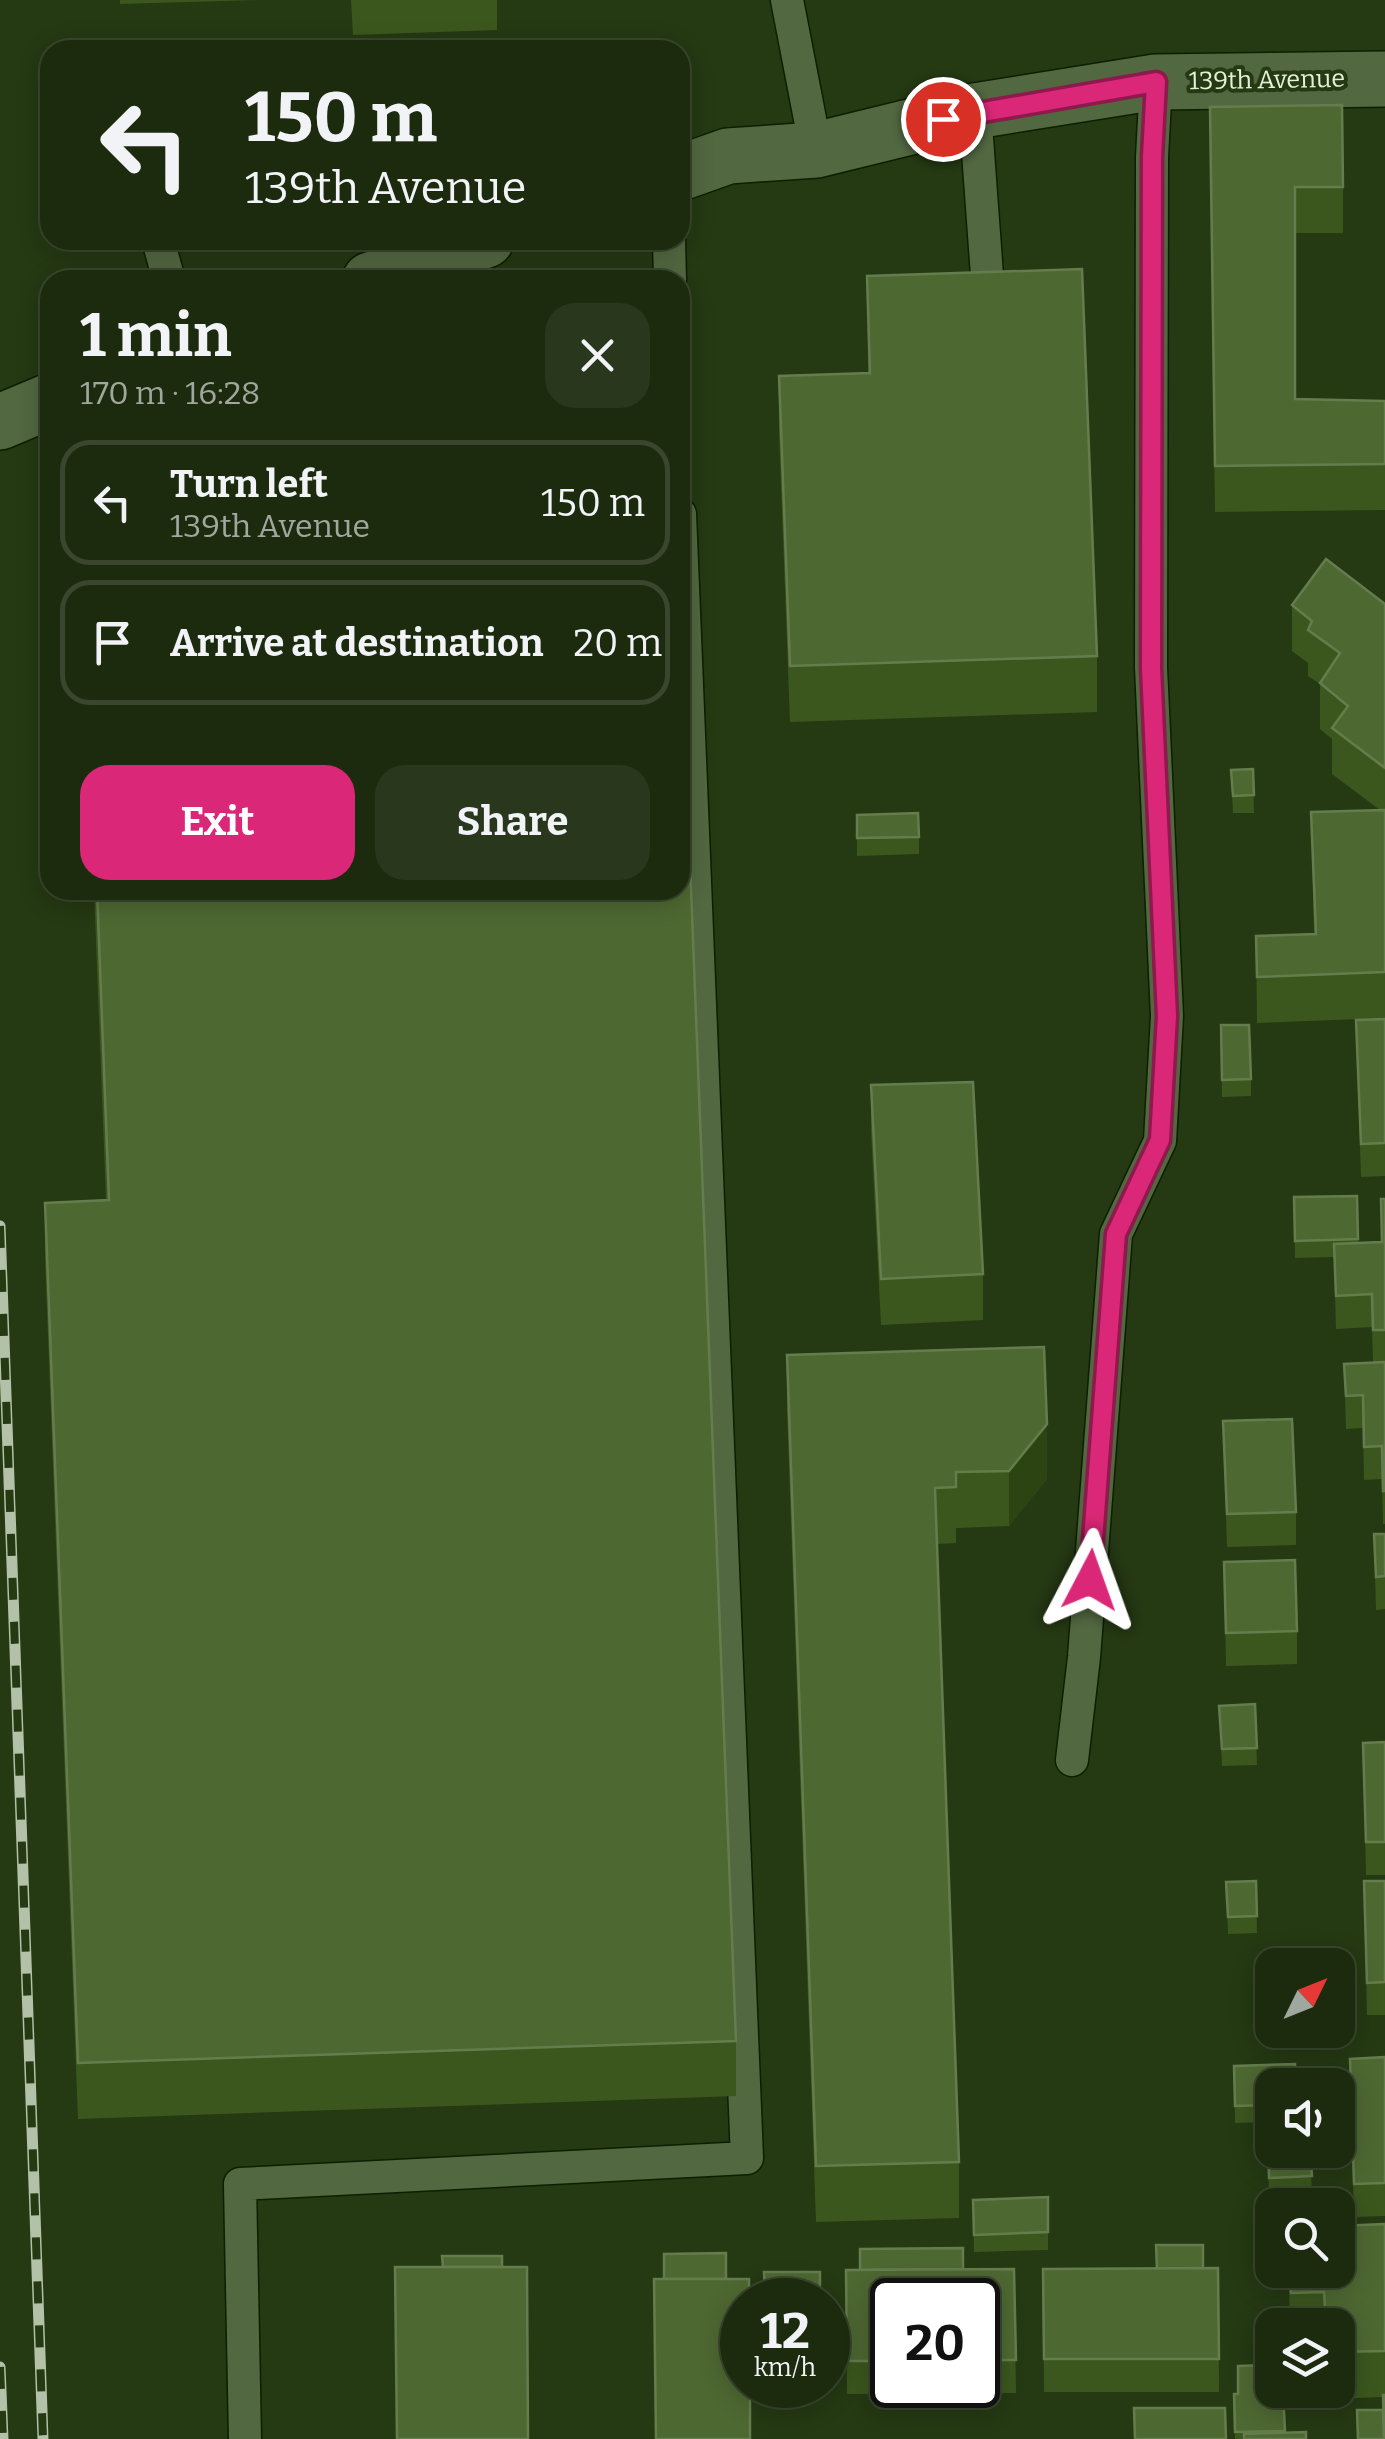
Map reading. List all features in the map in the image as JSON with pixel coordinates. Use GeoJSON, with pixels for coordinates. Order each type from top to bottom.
{"type":"FeatureCollection","features":[{"type":"Feature","properties":{"kind":"street","name":"139th Avenue"},"geometry":{"type":"LineString","coordinates":[[690,169],[728,156],[816,150],[975,111],[1156,82],[1385,79]]}},
{"type":"Feature","properties":{"kind":"street"},"geometry":{"type":"LineString","coordinates":[[399,270],[457,250]]}},
{"type":"Feature","properties":{"kind":"street"},"geometry":{"type":"LineString","coordinates":[[0,422],[40,405]]}},
{"type":"Feature","properties":{"kind":"lane"},"geometry":{"type":"LineString","coordinates":[[788,0],[816,150]]}},
{"type":"Feature","properties":{"kind":"lane"},"geometry":{"type":"LineString","coordinates":[[1072,1760],[1084,1657],[1116,1234],[1160,1140],[1167,1016],[1151,668],[1152,157],[1156,82]]}},
{"type":"Feature","properties":{"kind":"lane"},"geometry":{"type":"LineString","coordinates":[[975,111],[988,290]]}},
{"type":"Feature","properties":{"kind":"lane"},"geometry":{"type":"LineString","coordinates":[[245,2439],[240,2184],[747,2158],[690,759]]}},
{"type":"Feature","properties":{"kind":"building"},"geometry":{"type":"Polygon","coordinates":[[[1342,105],[1343,187],[1295,187],[1295,399],[1385,401],[1385,464],[1215,466],[1210,107],[1342,105]]]}},
{"type":"Feature","properties":{"kind":"building"},"geometry":{"type":"Polygon","coordinates":[[[1082,269],[1097,656],[790,666],[779,376],[870,373],[867,276],[1082,269]]]}},
{"type":"Feature","properties":{"kind":"building"},"geometry":{"type":"Polygon","coordinates":[[[1326,559],[1385,604],[1385,768],[1332,728],[1348,706],[1320,683],[1340,653],[1308,630],[1312,621],[1292,605],[1326,559]]]}},
{"type":"Feature","properties":{"kind":"building"},"geometry":{"type":"Polygon","coordinates":[[[1253,769],[1254,795],[1233,796],[1231,770],[1253,769]]]}},
{"type":"Feature","properties":{"kind":"building"},"geometry":{"type":"Polygon","coordinates":[[[1385,810],[1385,972],[1257,977],[1256,936],[1316,934],[1311,812],[1385,810]]]}},
{"type":"Feature","properties":{"kind":"building"},"geometry":{"type":"Polygon","coordinates":[[[918,813],[919,837],[857,838],[857,815],[918,813]]]}},
{"type":"Feature","properties":{"kind":"building"},"geometry":{"type":"Polygon","coordinates":[[[690,862],[736,2041],[78,2063],[45,1203],[109,1200],[97,900],[690,900],[690,862]]]}},
{"type":"Feature","properties":{"kind":"building"},"geometry":{"type":"Polygon","coordinates":[[[1385,1019],[1385,1143],[1361,1144],[1356,1020],[1385,1019]]]}},
{"type":"Feature","properties":{"kind":"building"},"geometry":{"type":"Polygon","coordinates":[[[1221,1025],[1249,1025],[1251,1079],[1222,1080],[1221,1025]]]}},
{"type":"Feature","properties":{"kind":"building"},"geometry":{"type":"Polygon","coordinates":[[[973,1082],[983,1274],[881,1279],[871,1085],[973,1082]]]}},
{"type":"Feature","properties":{"kind":"building"},"geometry":{"type":"Polygon","coordinates":[[[1357,1196],[1358,1239],[1295,1241],[1294,1197],[1357,1196]]]}},
{"type":"Feature","properties":{"kind":"building"},"geometry":{"type":"Polygon","coordinates":[[[1381,1199],[1385,1199],[1385,1330],[1373,1330],[1372,1294],[1336,1296],[1334,1244],[1382,1242],[1381,1199]]]}},
{"type":"Feature","properties":{"kind":"building"},"geometry":{"type":"Polygon","coordinates":[[[1044,1347],[1047,1424],[1009,1471],[956,1472],[956,1487],[935,1488],[959,2162],[816,2166],[787,1355],[1044,1347]]]}},
{"type":"Feature","properties":{"kind":"building"},"geometry":{"type":"Polygon","coordinates":[[[1385,1362],[1383,1491],[1382,1446],[1364,1447],[1363,1395],[1346,1396],[1344,1364],[1385,1362]]]}},
{"type":"Feature","properties":{"kind":"building"},"geometry":{"type":"Polygon","coordinates":[[[1292,1419],[1296,1512],[1227,1514],[1223,1421],[1292,1419]]]}},
{"type":"Feature","properties":{"kind":"building"},"geometry":{"type":"Polygon","coordinates":[[[1374,1534],[1385,1534],[1385,1576],[1376,1577],[1374,1534]]]}},
{"type":"Feature","properties":{"kind":"building"},"geometry":{"type":"Polygon","coordinates":[[[1295,1560],[1297,1631],[1226,1633],[1224,1562],[1295,1560]]]}},
{"type":"Feature","properties":{"kind":"building"},"geometry":{"type":"Polygon","coordinates":[[[1255,1704],[1257,1748],[1222,1749],[1219,1706],[1255,1704]]]}},
{"type":"Feature","properties":{"kind":"building"},"geometry":{"type":"Polygon","coordinates":[[[1385,1742],[1385,1842],[1366,1842],[1363,1743],[1385,1742]]]}},
{"type":"Feature","properties":{"kind":"building"},"geometry":{"type":"Polygon","coordinates":[[[1256,1881],[1257,1916],[1228,1917],[1226,1882],[1256,1881]]]}},
{"type":"Feature","properties":{"kind":"building"},"geometry":{"type":"Polygon","coordinates":[[[1364,1881],[1385,1881],[1385,1982],[1367,1983],[1364,1881]]]}},
{"type":"Feature","properties":{"kind":"building"},"geometry":{"type":"Polygon","coordinates":[[[1385,2057],[1385,2183],[1354,2184],[1355,2068],[1350,2068],[1350,2059],[1385,2057]]]}},
{"type":"Feature","properties":{"kind":"building"},"geometry":{"type":"Polygon","coordinates":[[[1295,2064],[1295,2068],[1255,2068],[1255,2105],[1235,2106],[1234,2066],[1295,2064]]]}},
{"type":"Feature","properties":{"kind":"building"},"geometry":{"type":"Polygon","coordinates":[[[1269,2168],[1311,2168],[1312,2176],[1269,2178],[1269,2168]]]}},
{"type":"Feature","properties":{"kind":"building"},"geometry":{"type":"Polygon","coordinates":[[[1048,2197],[1048,2232],[974,2235],[973,2200],[1048,2197]]]}},
{"type":"Feature","properties":{"kind":"building"},"geometry":{"type":"Polygon","coordinates":[[[1385,2224],[1385,2351],[1355,2352],[1355,2308],[1325,2308],[1324,2292],[1291,2293],[1291,2288],[1355,2288],[1355,2225],[1385,2224]]]}},
{"type":"Feature","properties":{"kind":"building"},"geometry":{"type":"Polygon","coordinates":[[[1156,2245],[1203,2245],[1203,2268],[1157,2269],[1156,2245]]]}},
{"type":"Feature","properties":{"kind":"building"},"geometry":{"type":"Polygon","coordinates":[[[963,2248],[963,2269],[860,2270],[860,2249],[963,2248]]]}},
{"type":"Feature","properties":{"kind":"building"},"geometry":{"type":"Polygon","coordinates":[[[726,2253],[726,2278],[664,2279],[664,2254],[726,2253]]]}},
{"type":"Feature","properties":{"kind":"building"},"geometry":{"type":"Polygon","coordinates":[[[442,2256],[502,2256],[502,2267],[443,2267],[442,2256]]]}},
{"type":"Feature","properties":{"kind":"building"},"geometry":{"type":"Polygon","coordinates":[[[395,2267],[527,2267],[528,2439],[397,2439],[395,2267]]]}},
{"type":"Feature","properties":{"kind":"building"},"geometry":{"type":"Polygon","coordinates":[[[1218,2268],[1219,2359],[1044,2359],[1043,2269],[1218,2268]]]}},
{"type":"Feature","properties":{"kind":"building"},"geometry":{"type":"Polygon","coordinates":[[[1014,2269],[1016,2360],[1000,2360],[1000,2278],[870,2278],[870,2361],[850,2361],[850,2278],[846,2278],[846,2270],[1014,2269]]]}},
{"type":"Feature","properties":{"kind":"building"},"geometry":{"type":"Polygon","coordinates":[[[764,2272],[820,2272],[820,2278],[764,2278],[764,2272]]]}},
{"type":"Feature","properties":{"kind":"building"},"geometry":{"type":"Polygon","coordinates":[[[654,2279],[720,2279],[720,2408],[750,2408],[750,2439],[656,2439],[654,2279]]]}},
{"type":"Feature","properties":{"kind":"building"},"geometry":{"type":"Polygon","coordinates":[[[1255,2365],[1255,2408],[1284,2408],[1285,2431],[1235,2432],[1238,2366],[1255,2365]]]}},
{"type":"Feature","properties":{"kind":"building"},"geometry":{"type":"Polygon","coordinates":[[[1385,2395],[1385,2439],[1384,2439],[1385,2395]]]}},
{"type":"Feature","properties":{"kind":"building"},"geometry":{"type":"Polygon","coordinates":[[[1134,2408],[1225,2408],[1226,2439],[1135,2439],[1134,2408]]]}},
{"type":"Feature","properties":{"kind":"building"},"geometry":{"type":"Polygon","coordinates":[[[1357,2410],[1383,2410],[1384,2439],[1358,2439],[1357,2410]]]}},
{"type":"Feature","properties":{"kind":"building"},"geometry":{"type":"Polygon","coordinates":[[[1306,2432],[1306,2439],[1244,2439],[1244,2434],[1306,2432]]]}},
{"type":"Feature","properties":{"kind":"railway"},"geometry":{"type":"LineString","coordinates":[[0,1226],[43,2439]]}},
{"type":"Feature","properties":{"kind":"railway"},"geometry":{"type":"LineString","coordinates":[[0,2367],[3,2439]]}},
{"type":"Feature","properties":{"kind":"route"},"geometry":{"type":"LineString","coordinates":[[943,119],[1156,82],[1152,157],[1151,668],[1167,1016],[1160,1140],[1116,1234],[1090,1580]]}}]}
